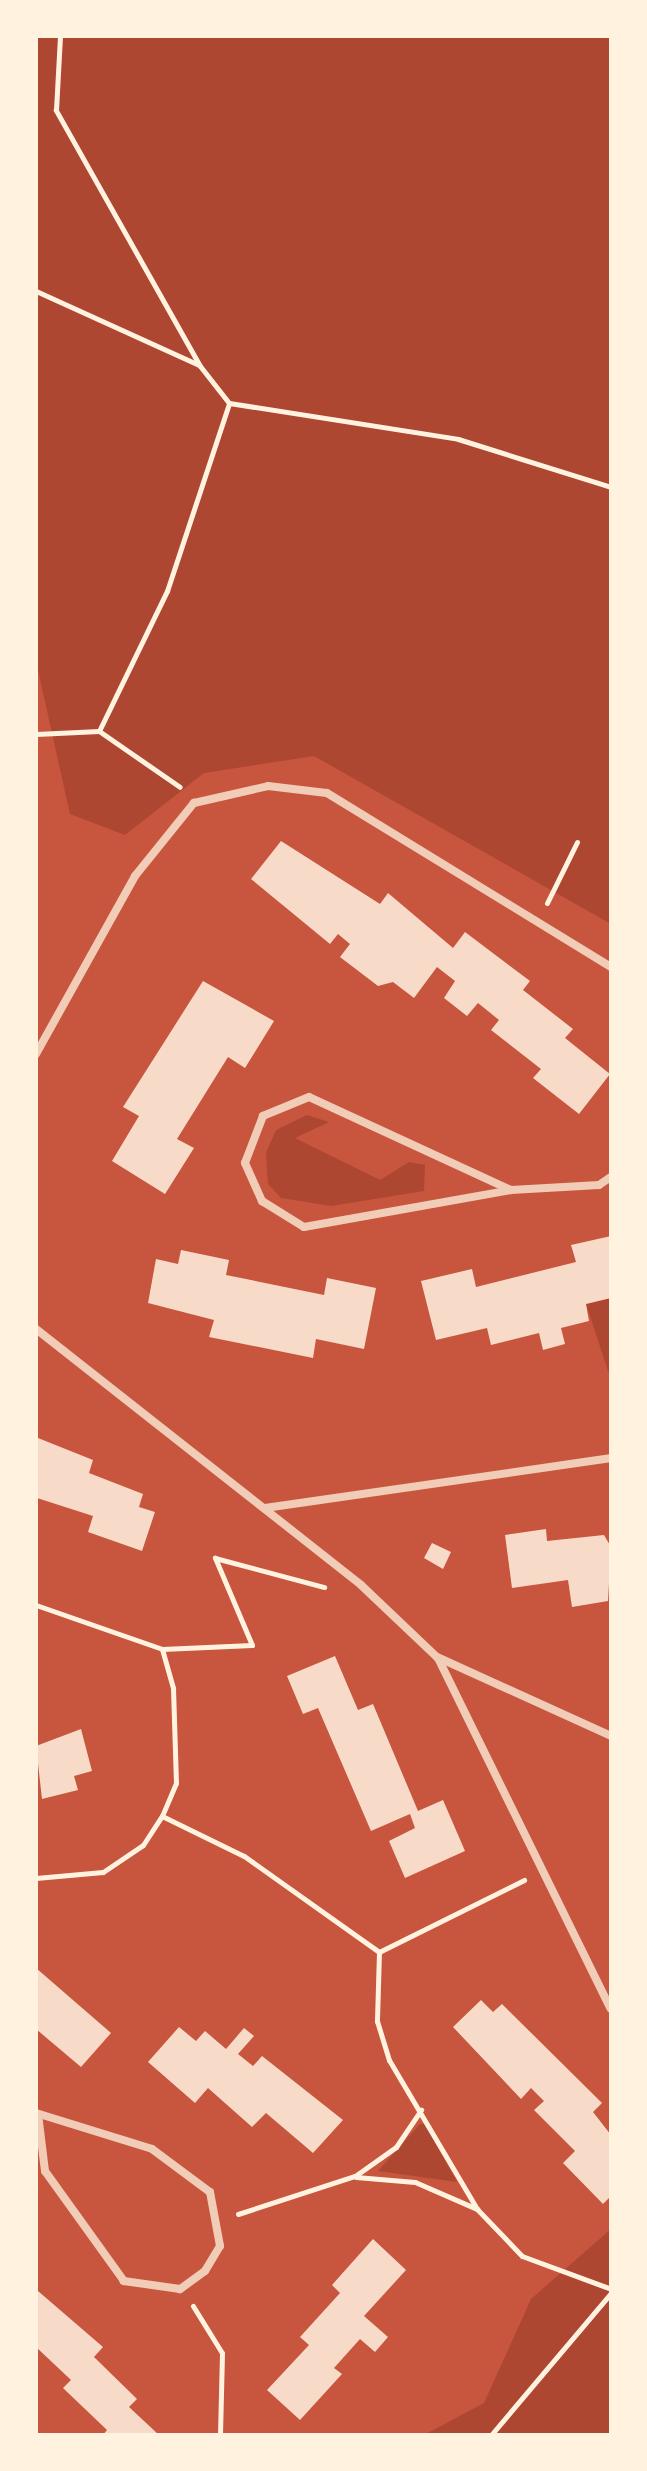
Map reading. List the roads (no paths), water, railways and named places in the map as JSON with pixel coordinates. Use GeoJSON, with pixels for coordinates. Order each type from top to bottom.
{"type":"FeatureCollection","features":[{"type":"Feature","properties":{"kind":"street"},"geometry":{"type":"LineString","coordinates":[[36,1054],[135,876],[194,803],[268,786],[327,793],[611,967]]}},
{"type":"Feature","properties":{"kind":"street"},"geometry":{"type":"LineString","coordinates":[[511,1190],[309,1097],[263,1116],[245,1163],[262,1201],[304,1227],[511,1190],[599,1185],[611,1177]]}},
{"type":"Feature","properties":{"kind":"street"},"geometry":{"type":"LineString","coordinates":[[36,1329],[361,1585],[437,1657],[611,1736]]}},
{"type":"Feature","properties":{"kind":"street"},"geometry":{"type":"LineString","coordinates":[[265,1508],[611,1458]]}},
{"type":"Feature","properties":{"kind":"street"},"geometry":{"type":"LineString","coordinates":[[437,1657],[611,2009]]}},
{"type":"Feature","properties":{"kind":"street"},"geometry":{"type":"LineString","coordinates":[[37,2114],[152,2149],[210,2192],[220,2246],[180,2289],[124,2281],[45,2171],[37,2114]]}}]}
